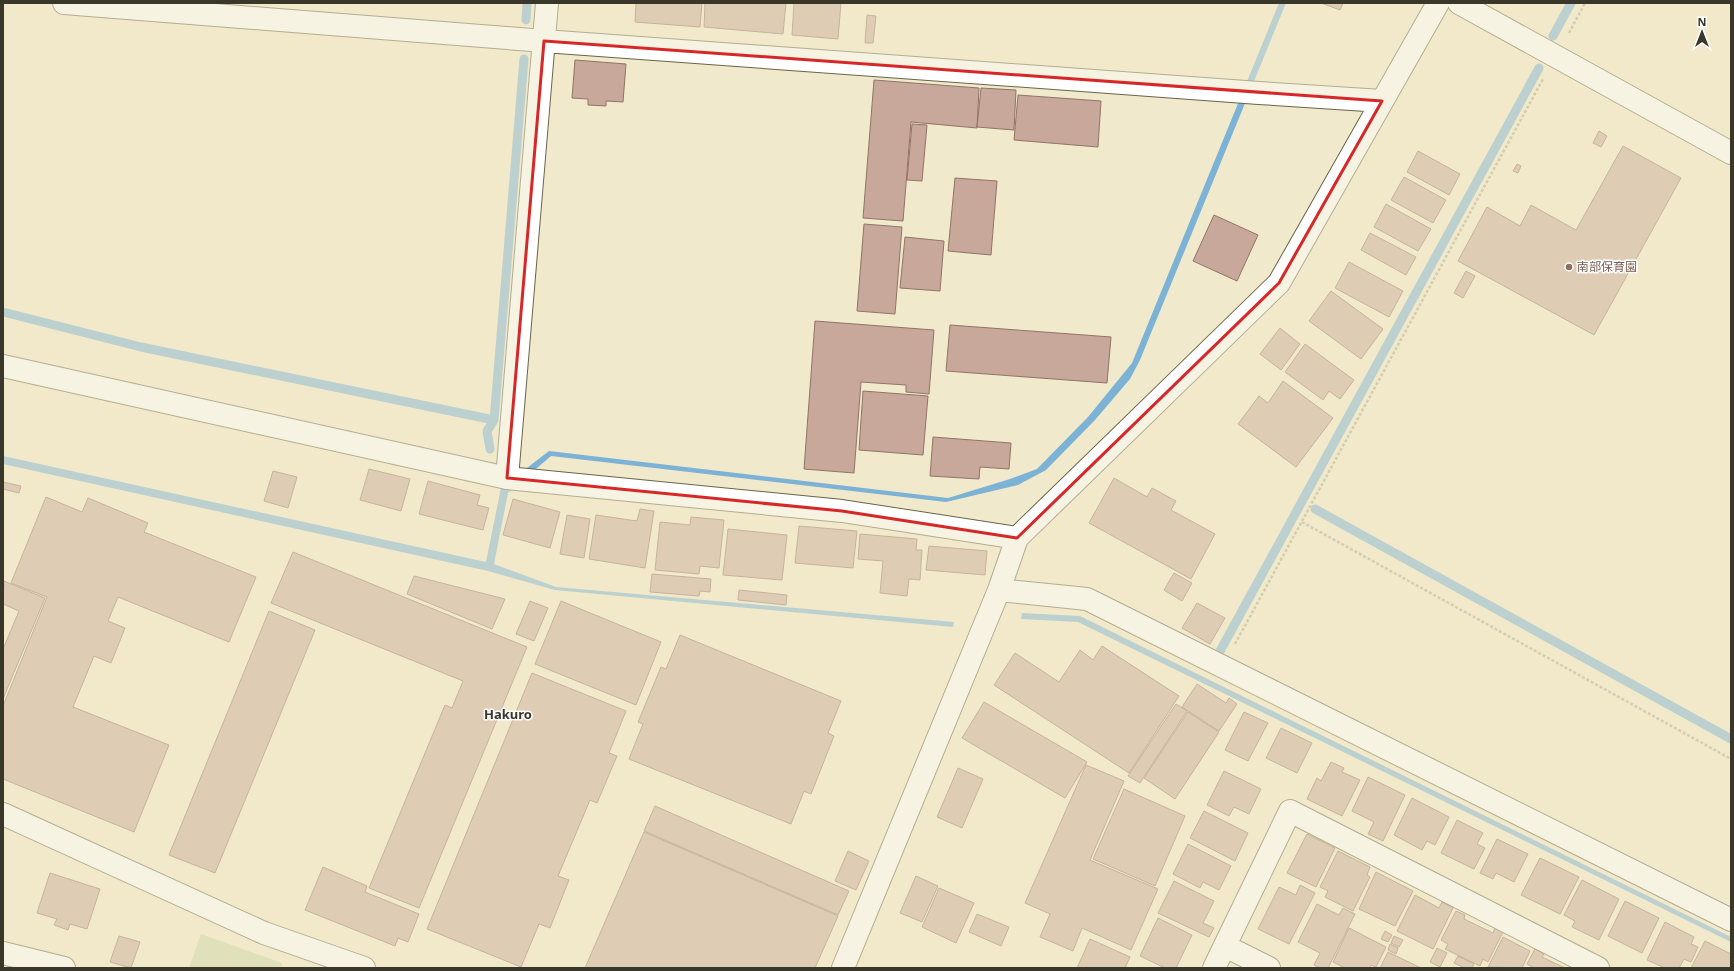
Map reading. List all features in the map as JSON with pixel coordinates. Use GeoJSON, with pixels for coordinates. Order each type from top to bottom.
{"type":"FeatureCollection","features":[{"type":"Feature","properties":{"kind":"street"},"geometry":{"type":"LineString","coordinates":[[64,3],[544,41],[1382,101]]}},
{"type":"Feature","properties":{"kind":"street"},"geometry":{"type":"LineString","coordinates":[[517,480],[547,3]]}},
{"type":"Feature","properties":{"kind":"street"},"geometry":{"type":"LineString","coordinates":[[843,968],[999,590],[1017,538],[1279,282],[1438,3]]}},
{"type":"Feature","properties":{"kind":"street"},"geometry":{"type":"LineString","coordinates":[[1459,3],[1731,153]]}},
{"type":"Feature","properties":{"kind":"street"},"geometry":{"type":"LineString","coordinates":[[3,366],[517,480],[842,511],[1017,538]]}},
{"type":"Feature","properties":{"kind":"street"},"geometry":{"type":"LineString","coordinates":[[999,590],[1087,599],[1731,920]]}},
{"type":"Feature","properties":{"kind":"street"},"geometry":{"type":"LineString","coordinates":[[1214,968],[1290,811],[1598,968]]}},
{"type":"Feature","properties":{"kind":"street"},"geometry":{"type":"LineString","coordinates":[[3,814],[264,933],[364,968]]}},
{"type":"Feature","properties":{"kind":"street"},"geometry":{"type":"LineString","coordinates":[[1225,946],[1269,968]]}},
{"type":"Feature","properties":{"kind":"street"},"geometry":{"type":"LineString","coordinates":[[3,953],[64,968]]}},
{"type":"Feature","properties":{"kind":"path"},"geometry":{"type":"LineString","coordinates":[[1222,667],[1585,3]]}},
{"type":"Feature","properties":{"kind":"path"},"geometry":{"type":"LineString","coordinates":[[1302,522],[1731,759]]}},
{"type":"Feature","properties":{"kind":"highlighted area"},"geometry":{"type":"Polygon","coordinates":[[[544,41],[1382,101],[1279,283],[1017,538],[842,511],[507,478],[544,41]]]}},
{"type":"Feature","properties":{"kind":"green space"},"geometry":{"type":"Polygon","coordinates":[[[201,934],[282,963],[281,968],[189,968],[201,934]]]}},
{"type":"Feature","properties":{"kind":"water"},"geometry":{"type":"Polygon","coordinates":[[[1279,3],[1286,3],[1140,360],[1130,379],[1095,420],[1046,470],[1018,485],[946,502],[551,456],[508,493],[494,564],[556,587],[954,622],[953,627],[555,590],[488,571],[3,464],[3,456],[486,562],[501,488],[549,451],[948,498],[1010,479],[1037,469],[1088,417],[1132,363],[1279,3]]]}},
{"type":"Feature","properties":{"kind":"water"},"geometry":{"type":"Polygon","coordinates":[[[1022,613],[1080,616],[1731,937],[1731,942],[1078,622],[1021,619],[1022,613]]]}},
{"type":"Feature","properties":{"kind":"building"},"geometry":{"type":"Polygon","coordinates":[[[636,3],[702,3],[700,27],[635,22],[636,3]]]}},
{"type":"Feature","properties":{"kind":"building"},"geometry":{"type":"Polygon","coordinates":[[[705,3],[786,3],[783,34],[704,27],[705,3]]]}},
{"type":"Feature","properties":{"kind":"building"},"geometry":{"type":"Polygon","coordinates":[[[794,3],[841,3],[838,39],[792,35],[794,3]]]}},
{"type":"Feature","properties":{"kind":"building"},"geometry":{"type":"Polygon","coordinates":[[[1321,3],[1343,3],[1340,10],[1321,3]]]}},
{"type":"Feature","properties":{"kind":"building"},"geometry":{"type":"Polygon","coordinates":[[[867,15],[876,16],[873,43],[865,43],[867,15]]]}},
{"type":"Feature","properties":{"kind":"building"},"geometry":{"type":"Polygon","coordinates":[[[575,60],[626,64],[623,102],[606,101],[606,106],[588,105],[588,99],[572,98],[575,60]]]}},
{"type":"Feature","properties":{"kind":"building"},"geometry":{"type":"Polygon","coordinates":[[[874,80],[979,88],[977,128],[911,122],[903,221],[863,218],[874,80]]]}},
{"type":"Feature","properties":{"kind":"building"},"geometry":{"type":"Polygon","coordinates":[[[981,88],[1016,90],[1014,130],[977,127],[981,88]]]}},
{"type":"Feature","properties":{"kind":"building"},"geometry":{"type":"Polygon","coordinates":[[[1018,95],[1101,101],[1098,147],[1014,140],[1018,95]]]}},
{"type":"Feature","properties":{"kind":"building"},"geometry":{"type":"Polygon","coordinates":[[[912,124],[927,125],[922,181],[907,180],[912,124]]]}},
{"type":"Feature","properties":{"kind":"building"},"geometry":{"type":"Polygon","coordinates":[[[1599,131],[1607,136],[1601,147],[1593,143],[1599,131]]]}},
{"type":"Feature","properties":{"kind":"building"},"geometry":{"type":"Polygon","coordinates":[[[1623,146],[1681,178],[1594,335],[1458,261],[1487,207],[1520,226],[1531,205],[1576,230],[1623,146]]]}},
{"type":"Feature","properties":{"kind":"building"},"geometry":{"type":"Polygon","coordinates":[[[1418,151],[1460,174],[1449,195],[1407,172],[1418,151]]]}},
{"type":"Feature","properties":{"kind":"building"},"geometry":{"type":"Polygon","coordinates":[[[1517,164],[1521,166],[1518,173],[1513,171],[1517,164]]]}},
{"type":"Feature","properties":{"kind":"building"},"geometry":{"type":"Polygon","coordinates":[[[1404,177],[1446,200],[1433,223],[1391,200],[1404,177]]]}},
{"type":"Feature","properties":{"kind":"building"},"geometry":{"type":"Polygon","coordinates":[[[955,178],[997,181],[991,255],[948,251],[955,178]]]}},
{"type":"Feature","properties":{"kind":"building"},"geometry":{"type":"Polygon","coordinates":[[[1386,204],[1431,229],[1418,251],[1374,227],[1386,204]]]}},
{"type":"Feature","properties":{"kind":"building"},"geometry":{"type":"Polygon","coordinates":[[[1214,215],[1258,235],[1237,281],[1193,261],[1214,215]]]}},
{"type":"Feature","properties":{"kind":"building"},"geometry":{"type":"Polygon","coordinates":[[[864,224],[902,227],[895,314],[857,311],[864,224]]]}},
{"type":"Feature","properties":{"kind":"building"},"geometry":{"type":"Polygon","coordinates":[[[1370,233],[1416,257],[1406,275],[1361,250],[1370,233]]]}},
{"type":"Feature","properties":{"kind":"building"},"geometry":{"type":"Polygon","coordinates":[[[905,237],[944,241],[940,291],[900,288],[905,237]]]}},
{"type":"Feature","properties":{"kind":"building"},"geometry":{"type":"Polygon","coordinates":[[[1349,262],[1403,291],[1389,317],[1335,288],[1349,262]]]}},
{"type":"Feature","properties":{"kind":"building"},"geometry":{"type":"Polygon","coordinates":[[[1466,271],[1475,276],[1463,298],[1454,293],[1466,271]]]}},
{"type":"Feature","properties":{"kind":"building"},"geometry":{"type":"Polygon","coordinates":[[[1331,291],[1383,329],[1361,359],[1309,321],[1331,291]]]}},
{"type":"Feature","properties":{"kind":"building"},"geometry":{"type":"Polygon","coordinates":[[[815,321],[934,330],[929,394],[906,392],[906,385],[861,382],[854,473],[804,469],[815,321]]]}},
{"type":"Feature","properties":{"kind":"building"},"geometry":{"type":"Polygon","coordinates":[[[950,325],[1111,337],[1107,383],[946,371],[950,325]]]}},
{"type":"Feature","properties":{"kind":"building"},"geometry":{"type":"Polygon","coordinates":[[[1280,328],[1300,344],[1281,370],[1260,354],[1280,328]]]}},
{"type":"Feature","properties":{"kind":"building"},"geometry":{"type":"Polygon","coordinates":[[[1305,344],[1354,380],[1340,399],[1329,391],[1323,400],[1285,372],[1305,344]]]}},
{"type":"Feature","properties":{"kind":"building"},"geometry":{"type":"Polygon","coordinates":[[[1283,381],[1333,418],[1296,467],[1238,424],[1259,396],[1268,403],[1283,381]]]}},
{"type":"Feature","properties":{"kind":"building"},"geometry":{"type":"Polygon","coordinates":[[[863,391],[928,396],[923,455],[859,450],[863,391]]]}},
{"type":"Feature","properties":{"kind":"building"},"geometry":{"type":"Polygon","coordinates":[[[933,437],[1011,443],[1009,469],[980,467],[979,479],[930,476],[933,437]]]}},
{"type":"Feature","properties":{"kind":"building"},"geometry":{"type":"Polygon","coordinates":[[[369,469],[410,479],[401,511],[360,500],[369,469]]]}},
{"type":"Feature","properties":{"kind":"building"},"geometry":{"type":"Polygon","coordinates":[[[273,471],[297,477],[288,508],[264,501],[273,471]]]}},
{"type":"Feature","properties":{"kind":"building"},"geometry":{"type":"Polygon","coordinates":[[[1114,478],[1147,497],[1152,488],[1176,501],[1171,510],[1215,534],[1191,579],[1089,523],[1114,478]]]}},
{"type":"Feature","properties":{"kind":"building"},"geometry":{"type":"Polygon","coordinates":[[[428,481],[480,495],[477,505],[489,508],[483,530],[419,514],[428,481]]]}},
{"type":"Feature","properties":{"kind":"building"},"geometry":{"type":"Polygon","coordinates":[[[3,482],[21,486],[19,493],[3,489],[3,482]]]}},
{"type":"Feature","properties":{"kind":"building"},"geometry":{"type":"Polygon","coordinates":[[[46,497],[82,512],[88,498],[148,523],[144,532],[256,577],[229,642],[118,597],[108,621],[125,628],[111,663],[94,656],[73,707],[169,745],[134,832],[3,779],[3,706],[47,597],[11,583],[46,497]]]}},
{"type":"Feature","properties":{"kind":"building"},"geometry":{"type":"Polygon","coordinates":[[[513,499],[560,512],[550,548],[503,535],[513,499]]]}},
{"type":"Feature","properties":{"kind":"building"},"geometry":{"type":"Polygon","coordinates":[[[640,509],[654,511],[645,568],[589,559],[596,515],[637,521],[640,509]]]}},
{"type":"Feature","properties":{"kind":"building"},"geometry":{"type":"Polygon","coordinates":[[[567,515],[590,519],[584,558],[560,554],[567,515]]]}},
{"type":"Feature","properties":{"kind":"building"},"geometry":{"type":"Polygon","coordinates":[[[691,517],[724,520],[719,568],[700,566],[699,574],[655,570],[660,522],[690,525],[691,517]]]}},
{"type":"Feature","properties":{"kind":"building"},"geometry":{"type":"Polygon","coordinates":[[[799,526],[857,531],[853,568],[795,563],[799,526]]]}},
{"type":"Feature","properties":{"kind":"building"},"geometry":{"type":"Polygon","coordinates":[[[728,529],[787,535],[782,580],[723,575],[728,529]]]}},
{"type":"Feature","properties":{"kind":"building"},"geometry":{"type":"Polygon","coordinates":[[[860,534],[917,539],[916,550],[922,550],[920,580],[909,579],[907,596],[880,593],[883,561],[858,559],[860,534]]]}},
{"type":"Feature","properties":{"kind":"building"},"geometry":{"type":"Polygon","coordinates":[[[929,546],[987,551],[985,575],[926,570],[929,546]]]}},
{"type":"Feature","properties":{"kind":"building"},"geometry":{"type":"Polygon","coordinates":[[[293,552],[527,647],[419,908],[369,888],[445,705],[452,708],[463,681],[271,603],[293,552]]]}},
{"type":"Feature","properties":{"kind":"building"},"geometry":{"type":"Polygon","coordinates":[[[1174,573],[1192,583],[1182,601],[1164,590],[1174,573]]]}},
{"type":"Feature","properties":{"kind":"building"},"geometry":{"type":"Polygon","coordinates":[[[652,574],[711,579],[710,592],[700,591],[699,596],[650,592],[652,574]]]}},
{"type":"Feature","properties":{"kind":"building"},"geometry":{"type":"Polygon","coordinates":[[[414,576],[505,599],[492,629],[407,594],[414,576]]]}},
{"type":"Feature","properties":{"kind":"building"},"geometry":{"type":"Polygon","coordinates":[[[4,581],[45,598],[3,699],[3,649],[19,611],[3,604],[4,581]]]}},
{"type":"Feature","properties":{"kind":"building"},"geometry":{"type":"Polygon","coordinates":[[[739,590],[787,595],[786,605],[738,600],[739,590]]]}},
{"type":"Feature","properties":{"kind":"building"},"geometry":{"type":"Polygon","coordinates":[[[530,601],[548,608],[534,641],[516,634],[530,601]]]}},
{"type":"Feature","properties":{"kind":"building"},"geometry":{"type":"Polygon","coordinates":[[[561,601],[661,642],[636,705],[535,664],[561,601]]]}},
{"type":"Feature","properties":{"kind":"building"},"geometry":{"type":"Polygon","coordinates":[[[1197,603],[1225,618],[1210,644],[1182,628],[1197,603]]]}},
{"type":"Feature","properties":{"kind":"building"},"geometry":{"type":"Polygon","coordinates":[[[269,611],[315,630],[215,873],[169,855],[269,611]]]}},
{"type":"Feature","properties":{"kind":"building"},"geometry":{"type":"Polygon","coordinates":[[[680,635],[841,701],[828,733],[834,736],[811,794],[804,791],[791,824],[629,759],[643,724],[638,722],[661,667],[666,669],[680,635]]]}},
{"type":"Feature","properties":{"kind":"building"},"geometry":{"type":"Polygon","coordinates":[[[1102,646],[1179,696],[1129,773],[994,685],[1015,653],[1059,682],[1080,650],[1093,660],[1102,646]]]}},
{"type":"Feature","properties":{"kind":"building"},"geometry":{"type":"Polygon","coordinates":[[[532,673],[626,711],[609,753],[617,756],[597,803],[590,800],[558,876],[569,880],[550,928],[539,924],[521,967],[427,929],[532,673]]]}},
{"type":"Feature","properties":{"kind":"building"},"geometry":{"type":"Polygon","coordinates":[[[1197,684],[1226,703],[1229,698],[1237,704],[1219,731],[1182,707],[1197,684]]]}},
{"type":"Feature","properties":{"kind":"building"},"geometry":{"type":"Polygon","coordinates":[[[984,702],[1087,762],[1065,798],[962,738],[984,702]]]}},
{"type":"Feature","properties":{"kind":"building"},"geometry":{"type":"Polygon","coordinates":[[[1176,704],[1187,711],[1140,783],[1128,776],[1176,704]]]}},
{"type":"Feature","properties":{"kind":"building"},"geometry":{"type":"Polygon","coordinates":[[[1188,712],[1219,732],[1175,799],[1144,778],[1188,712]]]}},
{"type":"Feature","properties":{"kind":"building"},"geometry":{"type":"Polygon","coordinates":[[[1244,712],[1268,723],[1248,761],[1225,750],[1244,712]]]}},
{"type":"Feature","properties":{"kind":"building"},"geometry":{"type":"Polygon","coordinates":[[[1281,728],[1312,743],[1297,773],[1266,758],[1281,728]]]}},
{"type":"Feature","properties":{"kind":"building"},"geometry":{"type":"Polygon","coordinates":[[[1331,762],[1344,768],[1342,772],[1360,780],[1342,816],[1307,799],[1317,778],[1321,781],[1331,762]]]}},
{"type":"Feature","properties":{"kind":"building"},"geometry":{"type":"Polygon","coordinates":[[[1086,765],[1124,781],[1090,860],[1158,889],[1131,950],[1082,928],[1073,951],[1040,937],[1050,914],[1025,903],[1086,765]]]}},
{"type":"Feature","properties":{"kind":"building"},"geometry":{"type":"Polygon","coordinates":[[[958,768],[983,779],[962,828],[937,817],[958,768]]]}},
{"type":"Feature","properties":{"kind":"building"},"geometry":{"type":"Polygon","coordinates":[[[1224,771],[1261,789],[1249,814],[1234,807],[1229,816],[1207,805],[1224,771]]]}},
{"type":"Feature","properties":{"kind":"building"},"geometry":{"type":"Polygon","coordinates":[[[1368,777],[1405,795],[1383,841],[1368,834],[1374,822],[1352,811],[1368,777]]]}},
{"type":"Feature","properties":{"kind":"building"},"geometry":{"type":"Polygon","coordinates":[[[1124,789],[1185,816],[1155,886],[1093,859],[1124,789]]]}},
{"type":"Feature","properties":{"kind":"building"},"geometry":{"type":"Polygon","coordinates":[[[1412,798],[1449,817],[1435,845],[1427,841],[1422,850],[1394,835],[1412,798]]]}},
{"type":"Feature","properties":{"kind":"building"},"geometry":{"type":"Polygon","coordinates":[[[655,806],[849,891],[838,915],[644,831],[655,806]]]}},
{"type":"Feature","properties":{"kind":"building"},"geometry":{"type":"Polygon","coordinates":[[[1204,811],[1248,833],[1235,861],[1190,838],[1204,811]]]}},
{"type":"Feature","properties":{"kind":"building"},"geometry":{"type":"Polygon","coordinates":[[[1457,820],[1483,833],[1477,844],[1485,848],[1474,869],[1441,853],[1457,820]]]}},
{"type":"Feature","properties":{"kind":"building"},"geometry":{"type":"Polygon","coordinates":[[[644,832],[838,916],[815,968],[585,968],[644,832]]]}},
{"type":"Feature","properties":{"kind":"building"},"geometry":{"type":"Polygon","coordinates":[[[1307,834],[1335,848],[1316,887],[1287,873],[1307,834]]]}},
{"type":"Feature","properties":{"kind":"building"},"geometry":{"type":"Polygon","coordinates":[[[1497,839],[1528,854],[1514,882],[1496,873],[1493,879],[1480,873],[1497,839]]]}},
{"type":"Feature","properties":{"kind":"building"},"geometry":{"type":"Polygon","coordinates":[[[1188,844],[1231,866],[1219,890],[1203,882],[1200,888],[1173,874],[1188,844]]]}},
{"type":"Feature","properties":{"kind":"building"},"geometry":{"type":"Polygon","coordinates":[[[848,851],[869,861],[856,890],[835,881],[848,851]]]}},
{"type":"Feature","properties":{"kind":"building"},"geometry":{"type":"Polygon","coordinates":[[[1338,851],[1370,867],[1367,875],[1370,877],[1353,911],[1325,897],[1328,891],[1320,887],[1338,851]]]}},
{"type":"Feature","properties":{"kind":"building"},"geometry":{"type":"Polygon","coordinates":[[[1540,858],[1579,877],[1560,914],[1521,895],[1540,858]]]}},
{"type":"Feature","properties":{"kind":"building"},"geometry":{"type":"Polygon","coordinates":[[[323,867],[367,886],[365,892],[419,914],[408,942],[398,938],[395,946],[305,910],[323,867]]]}},
{"type":"Feature","properties":{"kind":"building"},"geometry":{"type":"Polygon","coordinates":[[[1376,872],[1413,891],[1395,926],[1359,909],[1376,872]]]}},
{"type":"Feature","properties":{"kind":"building"},"geometry":{"type":"Polygon","coordinates":[[[50,873],[100,889],[87,929],[70,924],[68,930],[54,925],[57,919],[37,913],[50,873]]]}},
{"type":"Feature","properties":{"kind":"building"},"geometry":{"type":"Polygon","coordinates":[[[916,876],[938,886],[922,922],[900,913],[916,876]]]}},
{"type":"Feature","properties":{"kind":"building"},"geometry":{"type":"Polygon","coordinates":[[[1582,880],[1619,899],[1599,940],[1572,927],[1575,921],[1564,915],[1582,880]]]}},
{"type":"Feature","properties":{"kind":"building"},"geometry":{"type":"Polygon","coordinates":[[[1174,881],[1214,901],[1203,923],[1214,928],[1209,937],[1158,913],[1174,881]]]}},
{"type":"Feature","properties":{"kind":"building"},"geometry":{"type":"Polygon","coordinates":[[[1300,885],[1315,893],[1289,944],[1258,929],[1279,887],[1296,895],[1300,885]]]}},
{"type":"Feature","properties":{"kind":"building"},"geometry":{"type":"Polygon","coordinates":[[[939,888],[974,903],[956,943],[922,927],[939,888]]]}},
{"type":"Feature","properties":{"kind":"building"},"geometry":{"type":"Polygon","coordinates":[[[1415,895],[1439,908],[1442,902],[1453,908],[1433,949],[1397,931],[1415,895]]]}},
{"type":"Feature","properties":{"kind":"building"},"geometry":{"type":"Polygon","coordinates":[[[1625,901],[1659,918],[1642,953],[1608,936],[1625,901]]]}},
{"type":"Feature","properties":{"kind":"building"},"geometry":{"type":"Polygon","coordinates":[[[1317,904],[1339,915],[1343,908],[1355,914],[1328,968],[1320,968],[1314,965],[1320,953],[1298,942],[1317,904]]]}},
{"type":"Feature","properties":{"kind":"building"},"geometry":{"type":"Polygon","coordinates":[[[1456,911],[1465,915],[1464,919],[1493,933],[1495,928],[1503,932],[1488,962],[1483,959],[1480,966],[1445,949],[1448,944],[1441,940],[1456,911]]]}},
{"type":"Feature","properties":{"kind":"building"},"geometry":{"type":"Polygon","coordinates":[[[977,914],[1009,927],[1001,946],[969,932],[977,914]]]}},
{"type":"Feature","properties":{"kind":"building"},"geometry":{"type":"Polygon","coordinates":[[[1158,918],[1192,935],[1176,968],[1165,968],[1140,956],[1158,918]]]}},
{"type":"Feature","properties":{"kind":"building"},"geometry":{"type":"Polygon","coordinates":[[[1665,922],[1694,937],[1691,944],[1698,947],[1691,962],[1684,959],[1679,968],[1665,968],[1647,960],[1665,922]]]}},
{"type":"Feature","properties":{"kind":"building"},"geometry":{"type":"Polygon","coordinates":[[[1349,928],[1386,947],[1376,967],[1371,965],[1370,968],[1345,968],[1333,962],[1349,928]]]}},
{"type":"Feature","properties":{"kind":"building"},"geometry":{"type":"Polygon","coordinates":[[[1385,931],[1392,935],[1388,942],[1381,939],[1385,931]]]}},
{"type":"Feature","properties":{"kind":"building"},"geometry":{"type":"Polygon","coordinates":[[[119,936],[140,942],[131,968],[110,962],[119,936]]]}},
{"type":"Feature","properties":{"kind":"building"},"geometry":{"type":"Polygon","coordinates":[[[1394,936],[1403,940],[1399,947],[1391,943],[1394,936]]]}},
{"type":"Feature","properties":{"kind":"building"},"geometry":{"type":"Polygon","coordinates":[[[1503,937],[1530,951],[1522,968],[1488,967],[1503,937]]]}},
{"type":"Feature","properties":{"kind":"building"},"geometry":{"type":"Polygon","coordinates":[[[1090,939],[1130,957],[1125,968],[1077,968],[1090,939]]]}},
{"type":"Feature","properties":{"kind":"building"},"geometry":{"type":"Polygon","coordinates":[[[1705,941],[1731,954],[1731,968],[1691,968],[1705,941]]]}},
{"type":"Feature","properties":{"kind":"building"},"geometry":{"type":"Polygon","coordinates":[[[1390,944],[1398,948],[1396,954],[1388,950],[1390,944]]]}},
{"type":"Feature","properties":{"kind":"building"},"geometry":{"type":"Polygon","coordinates":[[[1437,948],[1447,953],[1440,967],[1430,962],[1437,948]]]}},
{"type":"Feature","properties":{"kind":"building"},"geometry":{"type":"Polygon","coordinates":[[[1535,949],[1544,954],[1542,957],[1565,968],[1534,968],[1527,964],[1535,949]]]}},
{"type":"Feature","properties":{"kind":"building"},"geometry":{"type":"Polygon","coordinates":[[[1388,952],[1419,967],[1421,968],[1380,968],[1388,952]]]}},
{"type":"Feature","properties":{"kind":"building"},"geometry":{"type":"Polygon","coordinates":[[[1458,956],[1474,964],[1472,968],[1465,968],[1454,963],[1458,956]]]}},
{"type":"Feature","properties":{"kind":"waterway"},"geometry":{"type":"LineString","coordinates":[[526,20],[527,3]]}},
{"type":"Feature","properties":{"kind":"waterway"},"geometry":{"type":"LineString","coordinates":[[1553,36],[1571,3]]}},
{"type":"Feature","properties":{"kind":"waterway"},"geometry":{"type":"LineString","coordinates":[[490,449],[487,431],[494,420],[524,59]]}},
{"type":"Feature","properties":{"kind":"waterway"},"geometry":{"type":"LineString","coordinates":[[1219,653],[1539,68]]}},
{"type":"Feature","properties":{"kind":"waterway"},"geometry":{"type":"LineString","coordinates":[[3,312],[141,347],[494,420]]}},
{"type":"Feature","properties":{"kind":"waterway"},"geometry":{"type":"LineString","coordinates":[[1315,509],[1731,739]]}},
{"type":"Feature","properties":{"kind":"place","name":"南部保育園"},"geometry":{"type":"Point","coordinates":[1569,267]}},
{"type":"Feature","properties":{"kind":"district","name":"Hakuro"},"geometry":{"type":"Point","coordinates":[508,714]}}]}
